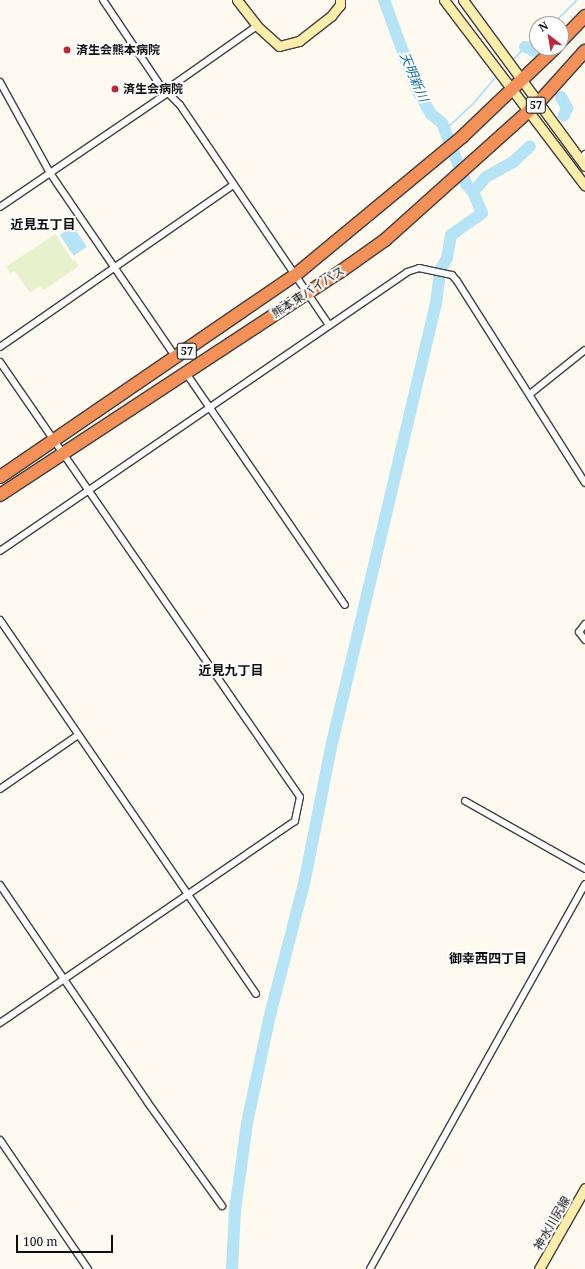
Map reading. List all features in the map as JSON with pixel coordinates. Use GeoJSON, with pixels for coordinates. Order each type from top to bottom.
{"type":"FeatureCollection","features":[{"type":"Feature","properties":{"kind":"highway"},"geometry":{"type":"LineString","coordinates":[[569,33],[585,16]]}},
{"type":"Feature","properties":{"kind":"highway","name":"熊本東バイパス"},"geometry":{"type":"LineString","coordinates":[[0,496],[385,240],[482,156],[539,102],[585,51]]}},
{"type":"Feature","properties":{"kind":"highway","name":"熊本東バイパス"},"geometry":{"type":"LineString","coordinates":[[0,476],[54,441],[294,276],[463,136],[512,92],[547,56]]}},
{"type":"Feature","properties":{"kind":"street"},"geometry":{"type":"LineString","coordinates":[[103,0],[160,85],[169,92],[329,326]]}},
{"type":"Feature","properties":{"kind":"street"},"geometry":{"type":"LineString","coordinates":[[237,0],[257,26],[275,44],[291,44],[331,16],[340,5],[340,0]]}},
{"type":"Feature","properties":{"kind":"street"},"geometry":{"type":"LineString","coordinates":[[444,0],[502,79],[585,186]]}},
{"type":"Feature","properties":{"kind":"street"},"geometry":{"type":"LineString","coordinates":[[463,0],[480,26],[583,160]]}},
{"type":"Feature","properties":{"kind":"street"},"geometry":{"type":"LineString","coordinates":[[0,198],[2,206],[169,92],[173,85],[257,26]]}},
{"type":"Feature","properties":{"kind":"street"},"geometry":{"type":"LineString","coordinates":[[0,82],[50,173],[176,358]]}},
{"type":"Feature","properties":{"kind":"street"},"geometry":{"type":"LineString","coordinates":[[0,347],[233,185]]}},
{"type":"Feature","properties":{"kind":"street"},"geometry":{"type":"LineString","coordinates":[[0,551],[406,272],[419,268],[452,275],[530,394],[585,483]]}},
{"type":"Feature","properties":{"kind":"street"},"geometry":{"type":"LineString","coordinates":[[530,394],[585,350]]}},
{"type":"Feature","properties":{"kind":"street"},"geometry":{"type":"LineString","coordinates":[[0,362],[87,491],[300,797],[295,821],[0,1023]]}},
{"type":"Feature","properties":{"kind":"street"},"geometry":{"type":"LineString","coordinates":[[186,373],[345,605]]}},
{"type":"Feature","properties":{"kind":"street"},"geometry":{"type":"LineString","coordinates":[[0,620],[186,895],[256,994]]}},
{"type":"Feature","properties":{"kind":"street"},"geometry":{"type":"LineString","coordinates":[[585,624],[579,632],[585,640]]}},
{"type":"Feature","properties":{"kind":"street"},"geometry":{"type":"LineString","coordinates":[[0,789],[78,735]]}},
{"type":"Feature","properties":{"kind":"street"},"geometry":{"type":"LineString","coordinates":[[465,801],[585,869]]}},
{"type":"Feature","properties":{"kind":"street"},"geometry":{"type":"LineString","coordinates":[[370,1269],[585,884]]}},
{"type":"Feature","properties":{"kind":"street"},"geometry":{"type":"LineString","coordinates":[[0,885],[222,1206]]}},
{"type":"Feature","properties":{"kind":"street"},"geometry":{"type":"LineString","coordinates":[[0,1140],[88,1269]]}},
{"type":"Feature","properties":{"kind":"street","name":"神水川尻線"},"geometry":{"type":"LineString","coordinates":[[539,1269],[585,1188]]}},
{"type":"Feature","properties":{"kind":"green space"},"geometry":{"type":"Polygon","coordinates":[[[55,234],[73,261],[75,260],[79,266],[44,290],[40,286],[30,293],[15,271],[10,273],[6,267],[55,234]]]}},
{"type":"Feature","properties":{"kind":"water"},"geometry":{"type":"Polygon","coordinates":[[[73,226],[87,247],[74,256],[60,235],[73,226]]]}},
{"type":"Feature","properties":{"kind":"waterway","name":"天明新川"},"geometry":{"type":"LineString","coordinates":[[384,0],[417,90],[431,114],[442,123],[466,184],[473,192]]}},
{"type":"Feature","properties":{"kind":"waterway"},"geometry":{"type":"LineString","coordinates":[[561,16],[577,0]]}},
{"type":"Feature","properties":{"kind":"waterway"},"geometry":{"type":"LineString","coordinates":[[512,61],[529,43]]}},
{"type":"Feature","properties":{"kind":"waterway"},"geometry":{"type":"LineString","coordinates":[[525,47],[529,48]]}},
{"type":"Feature","properties":{"kind":"waterway"},"geometry":{"type":"LineString","coordinates":[[445,130],[473,104],[497,75]]}},
{"type":"Feature","properties":{"kind":"waterway"},"geometry":{"type":"LineString","coordinates":[[561,97],[567,108],[564,115]]}},
{"type":"Feature","properties":{"kind":"waterway"},"geometry":{"type":"LineString","coordinates":[[232,1269],[235,1210],[247,1123],[270,1015],[304,884],[332,743],[436,304],[440,271],[447,258],[451,235],[482,213],[473,192],[486,177],[513,162],[530,146]]}},
{"type":"Feature","properties":{"kind":"place","name":"済生会熊本病院"},"geometry":{"type":"Point","coordinates":[67,50]}},
{"type":"Feature","properties":{"kind":"place","name":"済生会病院"},"geometry":{"type":"Point","coordinates":[115,89]}},
{"type":"Feature","properties":{"kind":"district","name":"近見五丁目"},"geometry":{"type":"Point","coordinates":[43,224]}},
{"type":"Feature","properties":{"kind":"district","name":"近見九丁目"},"geometry":{"type":"Point","coordinates":[231,670]}},
{"type":"Feature","properties":{"kind":"district","name":"御幸西四丁目"},"geometry":{"type":"Point","coordinates":[488,958]}}]}
